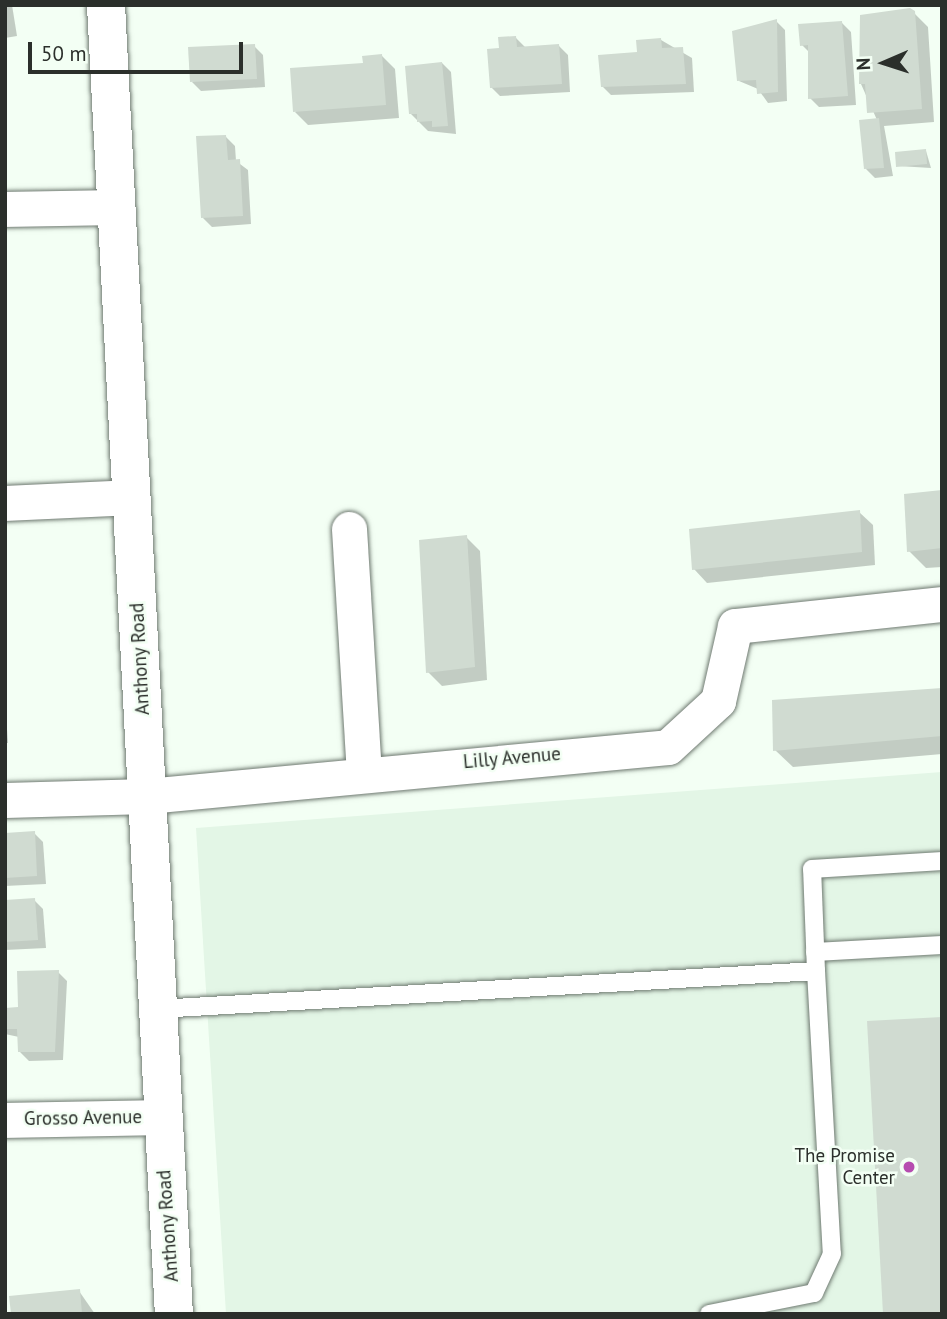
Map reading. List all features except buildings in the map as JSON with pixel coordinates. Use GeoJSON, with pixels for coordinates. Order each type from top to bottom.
{"type":"FeatureCollection","features":[{"type":"Feature","properties":{"kind":"street","name":"Anthony Road"},"geometry":{"type":"LineString","coordinates":[[106,5],[161,1117],[174,1314]]}},
{"type":"Feature","properties":{"kind":"street"},"geometry":{"type":"LineString","coordinates":[[5,209],[115,207]]}},
{"type":"Feature","properties":{"kind":"street"},"geometry":{"type":"LineString","coordinates":[[5,503],[132,497]]}},
{"type":"Feature","properties":{"kind":"street"},"geometry":{"type":"LineString","coordinates":[[349,530],[365,773]]}},
{"type":"Feature","properties":{"kind":"street","name":"Lilly Avenue"},"geometry":{"type":"LineString","coordinates":[[5,800],[147,796],[365,773],[668,747],[718,701],[735,626],[942,604]]}},
{"type":"Feature","properties":{"kind":"street","name":"Grosso Avenue"},"geometry":{"type":"LineString","coordinates":[[5,1120],[161,1117]]}},
{"type":"Feature","properties":{"kind":"lane"},"geometry":{"type":"LineString","coordinates":[[709,1314],[814,1293],[832,1254],[812,869],[942,861]]}},
{"type":"Feature","properties":{"kind":"lane"},"geometry":{"type":"LineString","coordinates":[[815,952],[942,945]]}},
{"type":"Feature","properties":{"kind":"lane"},"geometry":{"type":"LineString","coordinates":[[157,1009],[816,971]]}},
{"type":"Feature","properties":{"kind":"shaded area"},"geometry":{"type":"Polygon","coordinates":[[[942,772],[942,1314],[226,1314],[196,828],[942,772]]]}},
{"type":"Feature","properties":{"kind":"place","name":"The Promise Center"},"geometry":{"type":"Point","coordinates":[909,1167]}}]}
